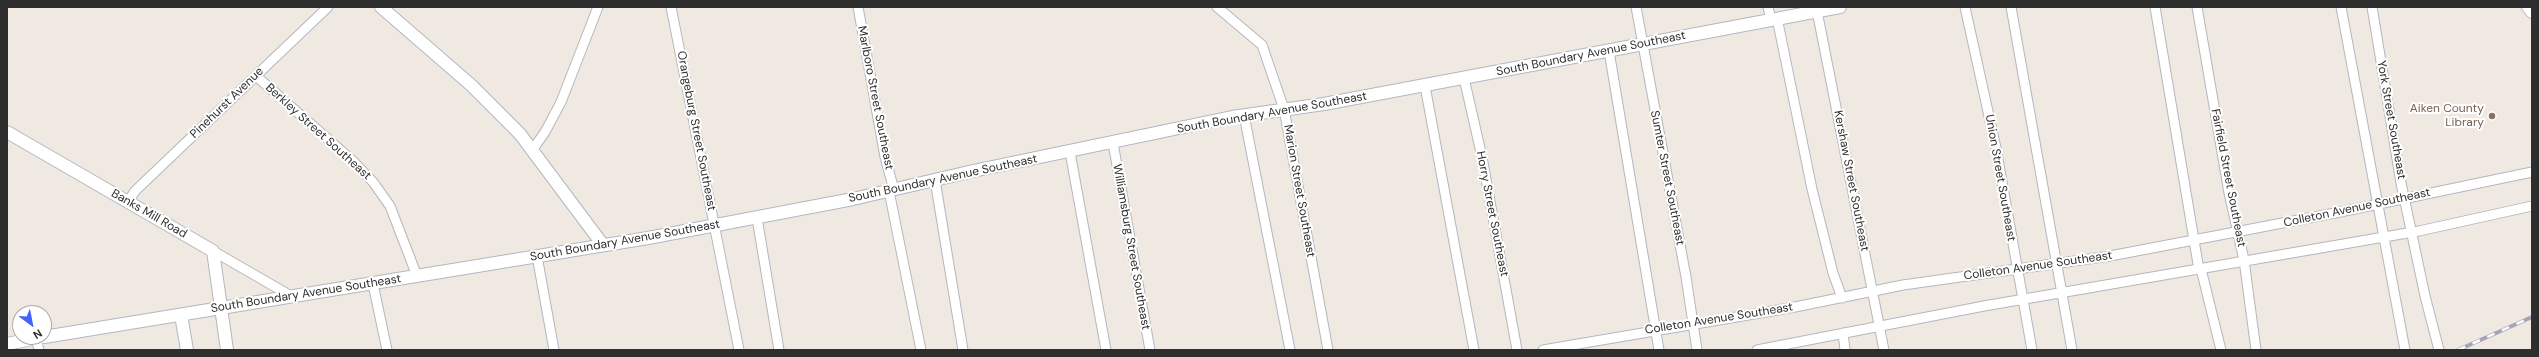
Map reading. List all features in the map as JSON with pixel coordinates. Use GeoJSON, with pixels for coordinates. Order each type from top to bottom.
{"type":"FeatureCollection","features":[{"type":"Feature","properties":{"kind":"street","name":"Pinehurst Avenue"},"geometry":{"type":"LineString","coordinates":[[128,202],[136,191],[328,7]]}},
{"type":"Feature","properties":{"kind":"street"},"geometry":{"type":"LineString","coordinates":[[382,7],[494,106],[533,149],[603,246]]}},
{"type":"Feature","properties":{"kind":"street"},"geometry":{"type":"LineString","coordinates":[[533,149],[545,132],[561,102],[598,7]]}},
{"type":"Feature","properties":{"kind":"street","name":"Orangeburg Street Southeast"},"geometry":{"type":"LineString","coordinates":[[671,7],[739,350]]}},
{"type":"Feature","properties":{"kind":"street","name":"Marlboro Street Southeast"},"geometry":{"type":"LineString","coordinates":[[858,7],[920,350]]}},
{"type":"Feature","properties":{"kind":"street","name":"Marion Street Southeast"},"geometry":{"type":"LineString","coordinates":[[1219,7],[1262,44],[1284,110],[1328,350]]}},
{"type":"Feature","properties":{"kind":"street","name":"Sumter Street Southeast"},"geometry":{"type":"LineString","coordinates":[[1636,7],[1686,277],[1697,350]]}},
{"type":"Feature","properties":{"kind":"street"},"geometry":{"type":"LineString","coordinates":[[1768,7],[1774,19],[1812,189],[1833,273],[1842,298]]}},
{"type":"Feature","properties":{"kind":"street","name":"South Boundary Avenue Southeast"},"geometry":{"type":"LineString","coordinates":[[52,338],[181,315],[220,306],[373,284],[715,226],[1244,115],[1284,110],[1425,86],[1840,7]]}},
{"type":"Feature","properties":{"kind":"street","name":"Union Street Southeast"},"geometry":{"type":"LineString","coordinates":[[1965,7],[1996,148],[2016,269],[2032,350]]}},
{"type":"Feature","properties":{"kind":"street"},"geometry":{"type":"LineString","coordinates":[[2011,7],[2072,350]]}},
{"type":"Feature","properties":{"kind":"street"},"geometry":{"type":"LineString","coordinates":[[2155,7],[2194,240],[2220,350]]}},
{"type":"Feature","properties":{"kind":"street","name":"Fairfield Street Southeast"},"geometry":{"type":"LineString","coordinates":[[2197,7],[2244,260],[2256,350]]}},
{"type":"Feature","properties":{"kind":"street"},"geometry":{"type":"LineString","coordinates":[[2341,7],[2405,350]]}},
{"type":"Feature","properties":{"kind":"street","name":"York Street Southeast"},"geometry":{"type":"LineString","coordinates":[[2372,7],[2405,198],[2425,296],[2438,345]]}},
{"type":"Feature","properties":{"kind":"street"},"geometry":{"type":"LineString","coordinates":[[2528,7],[2532,12]]}},
{"type":"Feature","properties":{"kind":"street","name":"Kershaw Street Southeast"},"geometry":{"type":"LineString","coordinates":[[1817,11],[1884,350]]}},
{"type":"Feature","properties":{"kind":"street"},"geometry":{"type":"LineString","coordinates":[[1609,51],[1659,350]]}},
{"type":"Feature","properties":{"kind":"street","name":"Berkley Street Southeast"},"geometry":{"type":"LineString","coordinates":[[256,76],[354,162],[373,182],[390,206],[417,276]]}},
{"type":"Feature","properties":{"kind":"street","name":"Horry Street Southeast"},"geometry":{"type":"LineString","coordinates":[[1464,78],[1482,157],[1517,350]]}},
{"type":"Feature","properties":{"kind":"street"},"geometry":{"type":"LineString","coordinates":[[1425,86],[1474,350]]}},
{"type":"Feature","properties":{"kind":"street"},"geometry":{"type":"LineString","coordinates":[[1244,115],[1290,350]]}},
{"type":"Feature","properties":{"kind":"street","name":"Banks Mill Road"},"geometry":{"type":"LineString","coordinates":[[7,132],[291,296]]}},
{"type":"Feature","properties":{"kind":"street","name":"Williamsburg Street Southeast"},"geometry":{"type":"LineString","coordinates":[[1113,143],[1150,350]]}},
{"type":"Feature","properties":{"kind":"street"},"geometry":{"type":"LineString","coordinates":[[1070,152],[1106,350]]}},
{"type":"Feature","properties":{"kind":"street","name":"Colleton Avenue Southeast"},"geometry":{"type":"LineString","coordinates":[[1543,350],[1656,329],[1842,298],[1872,291],[2110,256],[2238,233],[2532,172]]}},
{"type":"Feature","properties":{"kind":"street"},"geometry":{"type":"LineString","coordinates":[[935,180],[963,350]]}},
{"type":"Feature","properties":{"kind":"street"},"geometry":{"type":"LineString","coordinates":[[1757,350],[1879,325],[2062,294],[2244,260],[2412,232],[2532,206]]}},
{"type":"Feature","properties":{"kind":"street"},"geometry":{"type":"LineString","coordinates":[[757,218],[779,350]]}},
{"type":"Feature","properties":{"kind":"street"},"geometry":{"type":"LineString","coordinates":[[213,251],[227,350]]}},
{"type":"Feature","properties":{"kind":"street"},"geometry":{"type":"LineString","coordinates":[[537,256],[554,350]]}},
{"type":"Feature","properties":{"kind":"street"},"geometry":{"type":"LineString","coordinates":[[373,284],[387,350]]}},
{"type":"Feature","properties":{"kind":"street"},"geometry":{"type":"LineString","coordinates":[[181,315],[187,350]]}},
{"type":"Feature","properties":{"kind":"street"},"geometry":{"type":"LineString","coordinates":[[1843,333],[1845,350]]}},
{"type":"Feature","properties":{"kind":"railway"},"geometry":{"type":"LineString","coordinates":[[2458,350],[2532,317]]}},
{"type":"Feature","properties":{"kind":"place","name":"Aiken County Library"},"geometry":{"type":"Point","coordinates":[2492,116]}}]}
